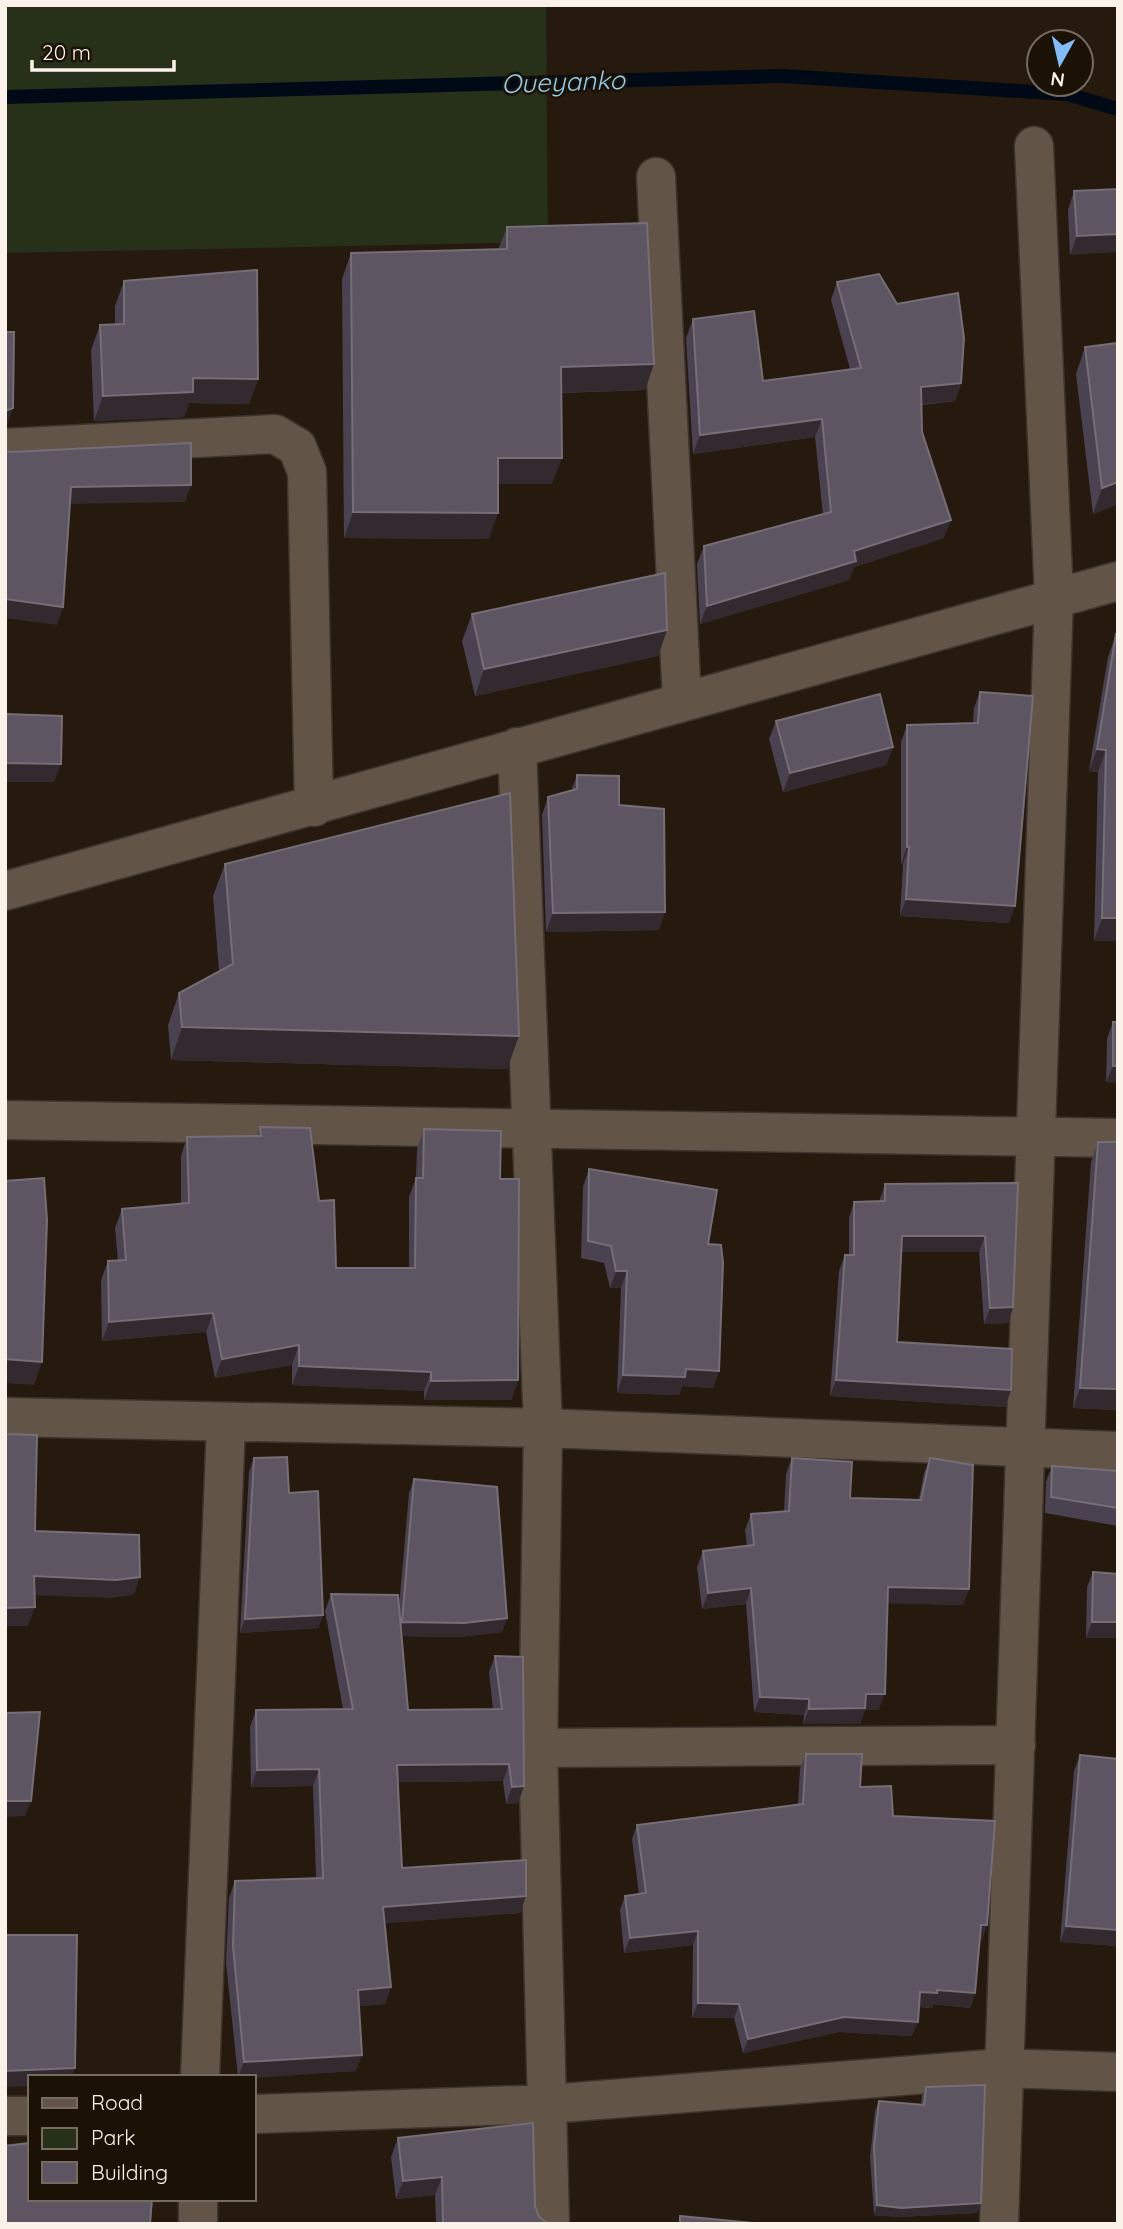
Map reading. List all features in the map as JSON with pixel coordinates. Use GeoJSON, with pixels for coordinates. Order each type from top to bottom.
{"type":"FeatureCollection","features":[{"type":"Feature","properties":{"kind":"street"},"geometry":{"type":"LineString","coordinates":[[999,2224],[1002,2068],[1016,1745],[1054,597],[1034,146]]}},
{"type":"Feature","properties":{"kind":"street"},"geometry":{"type":"LineString","coordinates":[[656,177],[682,701]]}},
{"type":"Feature","properties":{"kind":"street"},"geometry":{"type":"LineString","coordinates":[[5,448],[275,434],[297,447],[307,472],[314,807]]}},
{"type":"Feature","properties":{"kind":"street"},"geometry":{"type":"LineString","coordinates":[[5,891],[314,807],[517,747],[1118,580]]}},
{"type":"Feature","properties":{"kind":"street"},"geometry":{"type":"LineString","coordinates":[[517,747],[543,1428],[538,1748],[550,2224]]}},
{"type":"Feature","properties":{"kind":"street"},"geometry":{"type":"LineString","coordinates":[[5,1120],[1118,1138]]}},
{"type":"Feature","properties":{"kind":"street"},"geometry":{"type":"LineString","coordinates":[[5,1417],[226,1424],[543,1428],[1118,1451]]}},
{"type":"Feature","properties":{"kind":"street"},"geometry":{"type":"LineString","coordinates":[[200,2075],[226,1424]]}},
{"type":"Feature","properties":{"kind":"street"},"geometry":{"type":"LineString","coordinates":[[538,1748],[1016,1745]]}},
{"type":"Feature","properties":{"kind":"street"},"geometry":{"type":"LineString","coordinates":[[256,2114],[549,2104],[1002,2068],[1118,2072]]}},
{"type":"Feature","properties":{"kind":"street"},"geometry":{"type":"LineString","coordinates":[[5,2116],[28,2116]]}},
{"type":"Feature","properties":{"kind":"street"},"geometry":{"type":"LineString","coordinates":[[198,2201],[198,2224]]}},
{"type":"Feature","properties":{"kind":"green space"},"geometry":{"type":"Polygon","coordinates":[[[5,5],[546,5],[548,242],[5,253],[5,5]]]}},
{"type":"Feature","properties":{"kind":"building"},"geometry":{"type":"Polygon","coordinates":[[[1118,189],[1118,234],[1077,236],[1074,191],[1118,189]]]}},
{"type":"Feature","properties":{"kind":"building"},"geometry":{"type":"Polygon","coordinates":[[[647,223],[654,364],[561,367],[562,458],[498,458],[498,513],[353,512],[351,253],[507,249],[507,227],[647,223]]]}},
{"type":"Feature","properties":{"kind":"building"},"geometry":{"type":"Polygon","coordinates":[[[257,270],[258,379],[193,378],[193,392],[103,396],[100,325],[124,324],[124,281],[257,270]]]}},
{"type":"Feature","properties":{"kind":"building"},"geometry":{"type":"Polygon","coordinates":[[[879,274],[897,304],[958,293],[964,338],[961,383],[921,387],[922,432],[951,520],[854,551],[856,561],[707,606],[704,546],[831,512],[822,419],[700,435],[693,319],[754,311],[763,381],[861,368],[837,282],[879,274]]]}},
{"type":"Feature","properties":{"kind":"building"},"geometry":{"type":"Polygon","coordinates":[[[5,332],[14,332],[13,408],[5,411],[5,332]]]}},
{"type":"Feature","properties":{"kind":"building"},"geometry":{"type":"Polygon","coordinates":[[[1118,343],[1118,482],[1102,488],[1085,347],[1118,343]]]}},
{"type":"Feature","properties":{"kind":"building"},"geometry":{"type":"Polygon","coordinates":[[[191,443],[191,485],[71,487],[63,607],[5,599],[5,451],[191,443]]]}},
{"type":"Feature","properties":{"kind":"building"},"geometry":{"type":"Polygon","coordinates":[[[665,573],[667,630],[484,669],[472,614],[665,573]]]}},
{"type":"Feature","properties":{"kind":"building"},"geometry":{"type":"Polygon","coordinates":[[[1118,633],[1118,918],[1102,918],[1106,750],[1097,749],[1118,633]]]}},
{"type":"Feature","properties":{"kind":"building"},"geometry":{"type":"Polygon","coordinates":[[[980,692],[1033,696],[1015,906],[906,899],[909,847],[907,725],[978,723],[980,692]]]}},
{"type":"Feature","properties":{"kind":"building"},"geometry":{"type":"Polygon","coordinates":[[[880,694],[893,747],[790,773],[776,721],[880,694]]]}},
{"type":"Feature","properties":{"kind":"building"},"geometry":{"type":"Polygon","coordinates":[[[5,714],[62,716],[61,764],[5,763],[5,714]]]}},
{"type":"Feature","properties":{"kind":"building"},"geometry":{"type":"Polygon","coordinates":[[[577,775],[619,776],[619,805],[664,809],[665,912],[553,913],[548,797],[577,789],[577,775]]]}},
{"type":"Feature","properties":{"kind":"building"},"geometry":{"type":"Polygon","coordinates":[[[510,793],[519,1036],[182,1027],[179,993],[233,964],[225,864],[510,793]]]}},
{"type":"Feature","properties":{"kind":"building"},"geometry":{"type":"Polygon","coordinates":[[[1113,1022],[1118,1022],[1118,1066],[1113,1066],[1113,1022]]]}},
{"type":"Feature","properties":{"kind":"building"},"geometry":{"type":"Polygon","coordinates":[[[260,1127],[310,1128],[319,1201],[334,1200],[336,1268],[415,1268],[416,1178],[423,1178],[424,1129],[501,1131],[500,1179],[519,1179],[518,1380],[431,1381],[431,1372],[299,1366],[299,1345],[222,1359],[213,1313],[109,1322],[108,1261],[126,1260],[122,1209],[189,1203],[187,1137],[261,1136],[260,1127]]]}},
{"type":"Feature","properties":{"kind":"building"},"geometry":{"type":"Polygon","coordinates":[[[1098,1142],[1118,1142],[1118,1389],[1080,1388],[1098,1142]]]}},
{"type":"Feature","properties":{"kind":"building"},"geometry":{"type":"Polygon","coordinates":[[[589,1169],[717,1190],[708,1244],[721,1245],[723,1263],[719,1371],[686,1369],[685,1377],[623,1375],[627,1271],[616,1271],[611,1246],[588,1241],[589,1169]]]}},
{"type":"Feature","properties":{"kind":"building"},"geometry":{"type":"Polygon","coordinates":[[[44,1178],[47,1220],[42,1362],[5,1359],[5,1181],[44,1178]]]}},
{"type":"Feature","properties":{"kind":"building"},"geometry":{"type":"Polygon","coordinates":[[[1018,1183],[1013,1307],[990,1308],[985,1236],[902,1236],[897,1342],[1012,1349],[1011,1390],[836,1380],[845,1255],[854,1255],[854,1202],[885,1201],[885,1184],[1018,1183]]]}},
{"type":"Feature","properties":{"kind":"building"},"geometry":{"type":"Polygon","coordinates":[[[5,1434],[37,1435],[35,1531],[139,1535],[140,1577],[116,1580],[34,1576],[35,1607],[5,1608],[5,1434]]]}},
{"type":"Feature","properties":{"kind":"building"},"geometry":{"type":"Polygon","coordinates":[[[287,1457],[289,1493],[318,1491],[323,1615],[245,1619],[254,1458],[287,1457]]]}},
{"type":"Feature","properties":{"kind":"building"},"geometry":{"type":"Polygon","coordinates":[[[792,1458],[852,1462],[850,1498],[921,1500],[930,1458],[973,1465],[969,1589],[888,1587],[885,1694],[866,1694],[865,1708],[809,1709],[809,1699],[760,1697],[751,1588],[708,1593],[703,1551],[754,1545],[751,1514],[789,1511],[792,1458]]]}},
{"type":"Feature","properties":{"kind":"building"},"geometry":{"type":"Polygon","coordinates":[[[1052,1466],[1118,1471],[1118,1508],[1051,1497],[1052,1466]]]}},
{"type":"Feature","properties":{"kind":"building"},"geometry":{"type":"Polygon","coordinates":[[[414,1479],[497,1487],[507,1618],[464,1623],[402,1622],[414,1479]]]}},
{"type":"Feature","properties":{"kind":"building"},"geometry":{"type":"Polygon","coordinates":[[[1093,1572],[1118,1574],[1118,1622],[1092,1622],[1093,1572]]]}},
{"type":"Feature","properties":{"kind":"building"},"geometry":{"type":"Polygon","coordinates":[[[331,1594],[398,1595],[408,1710],[502,1709],[495,1656],[523,1657],[524,1786],[512,1787],[509,1764],[397,1765],[402,1868],[526,1860],[526,1896],[383,1907],[391,1987],[358,1990],[362,2055],[244,2062],[233,1946],[235,1881],[323,1878],[319,1769],[257,1770],[256,1710],[353,1709],[331,1594]]]}},
{"type":"Feature","properties":{"kind":"building"},"geometry":{"type":"Polygon","coordinates":[[[40,1712],[31,1801],[5,1801],[5,1713],[40,1712]]]}},
{"type":"Feature","properties":{"kind":"building"},"geometry":{"type":"Polygon","coordinates":[[[806,1754],[862,1754],[860,1787],[891,1786],[893,1816],[995,1821],[987,1925],[981,1925],[975,1993],[937,1990],[937,1993],[920,1992],[918,2022],[844,2017],[748,2039],[739,2004],[698,2003],[698,1931],[630,1938],[625,1896],[646,1893],[637,1825],[803,1804],[806,1754]]]}},
{"type":"Feature","properties":{"kind":"building"},"geometry":{"type":"Polygon","coordinates":[[[1080,1755],[1118,1759],[1118,1930],[1066,1926],[1080,1755]]]}},
{"type":"Feature","properties":{"kind":"building"},"geometry":{"type":"Polygon","coordinates":[[[5,1935],[77,1935],[75,2068],[5,2071],[5,1935]]]}},
{"type":"Feature","properties":{"kind":"building"},"geometry":{"type":"Polygon","coordinates":[[[985,2085],[981,2203],[901,2208],[877,2205],[874,2147],[879,2101],[924,2105],[926,2087],[985,2085]]]}},
{"type":"Feature","properties":{"kind":"building"},"geometry":{"type":"Polygon","coordinates":[[[533,2123],[535,2206],[539,2217],[548,2224],[443,2224],[442,2177],[403,2181],[398,2138],[533,2123]]]}},
{"type":"Feature","properties":{"kind":"building"},"geometry":{"type":"Polygon","coordinates":[[[28,2143],[28,2201],[152,2201],[150,2224],[5,2224],[5,2146],[28,2143]]]}},
{"type":"Feature","properties":{"kind":"building"},"geometry":{"type":"Polygon","coordinates":[[[680,2216],[764,2224],[680,2224],[680,2216]]]}},
{"type":"Feature","properties":{"kind":"waterway","name":"Oueyanko"},"geometry":{"type":"LineString","coordinates":[[5,97],[783,76],[1067,94],[1118,109]]}}]}
